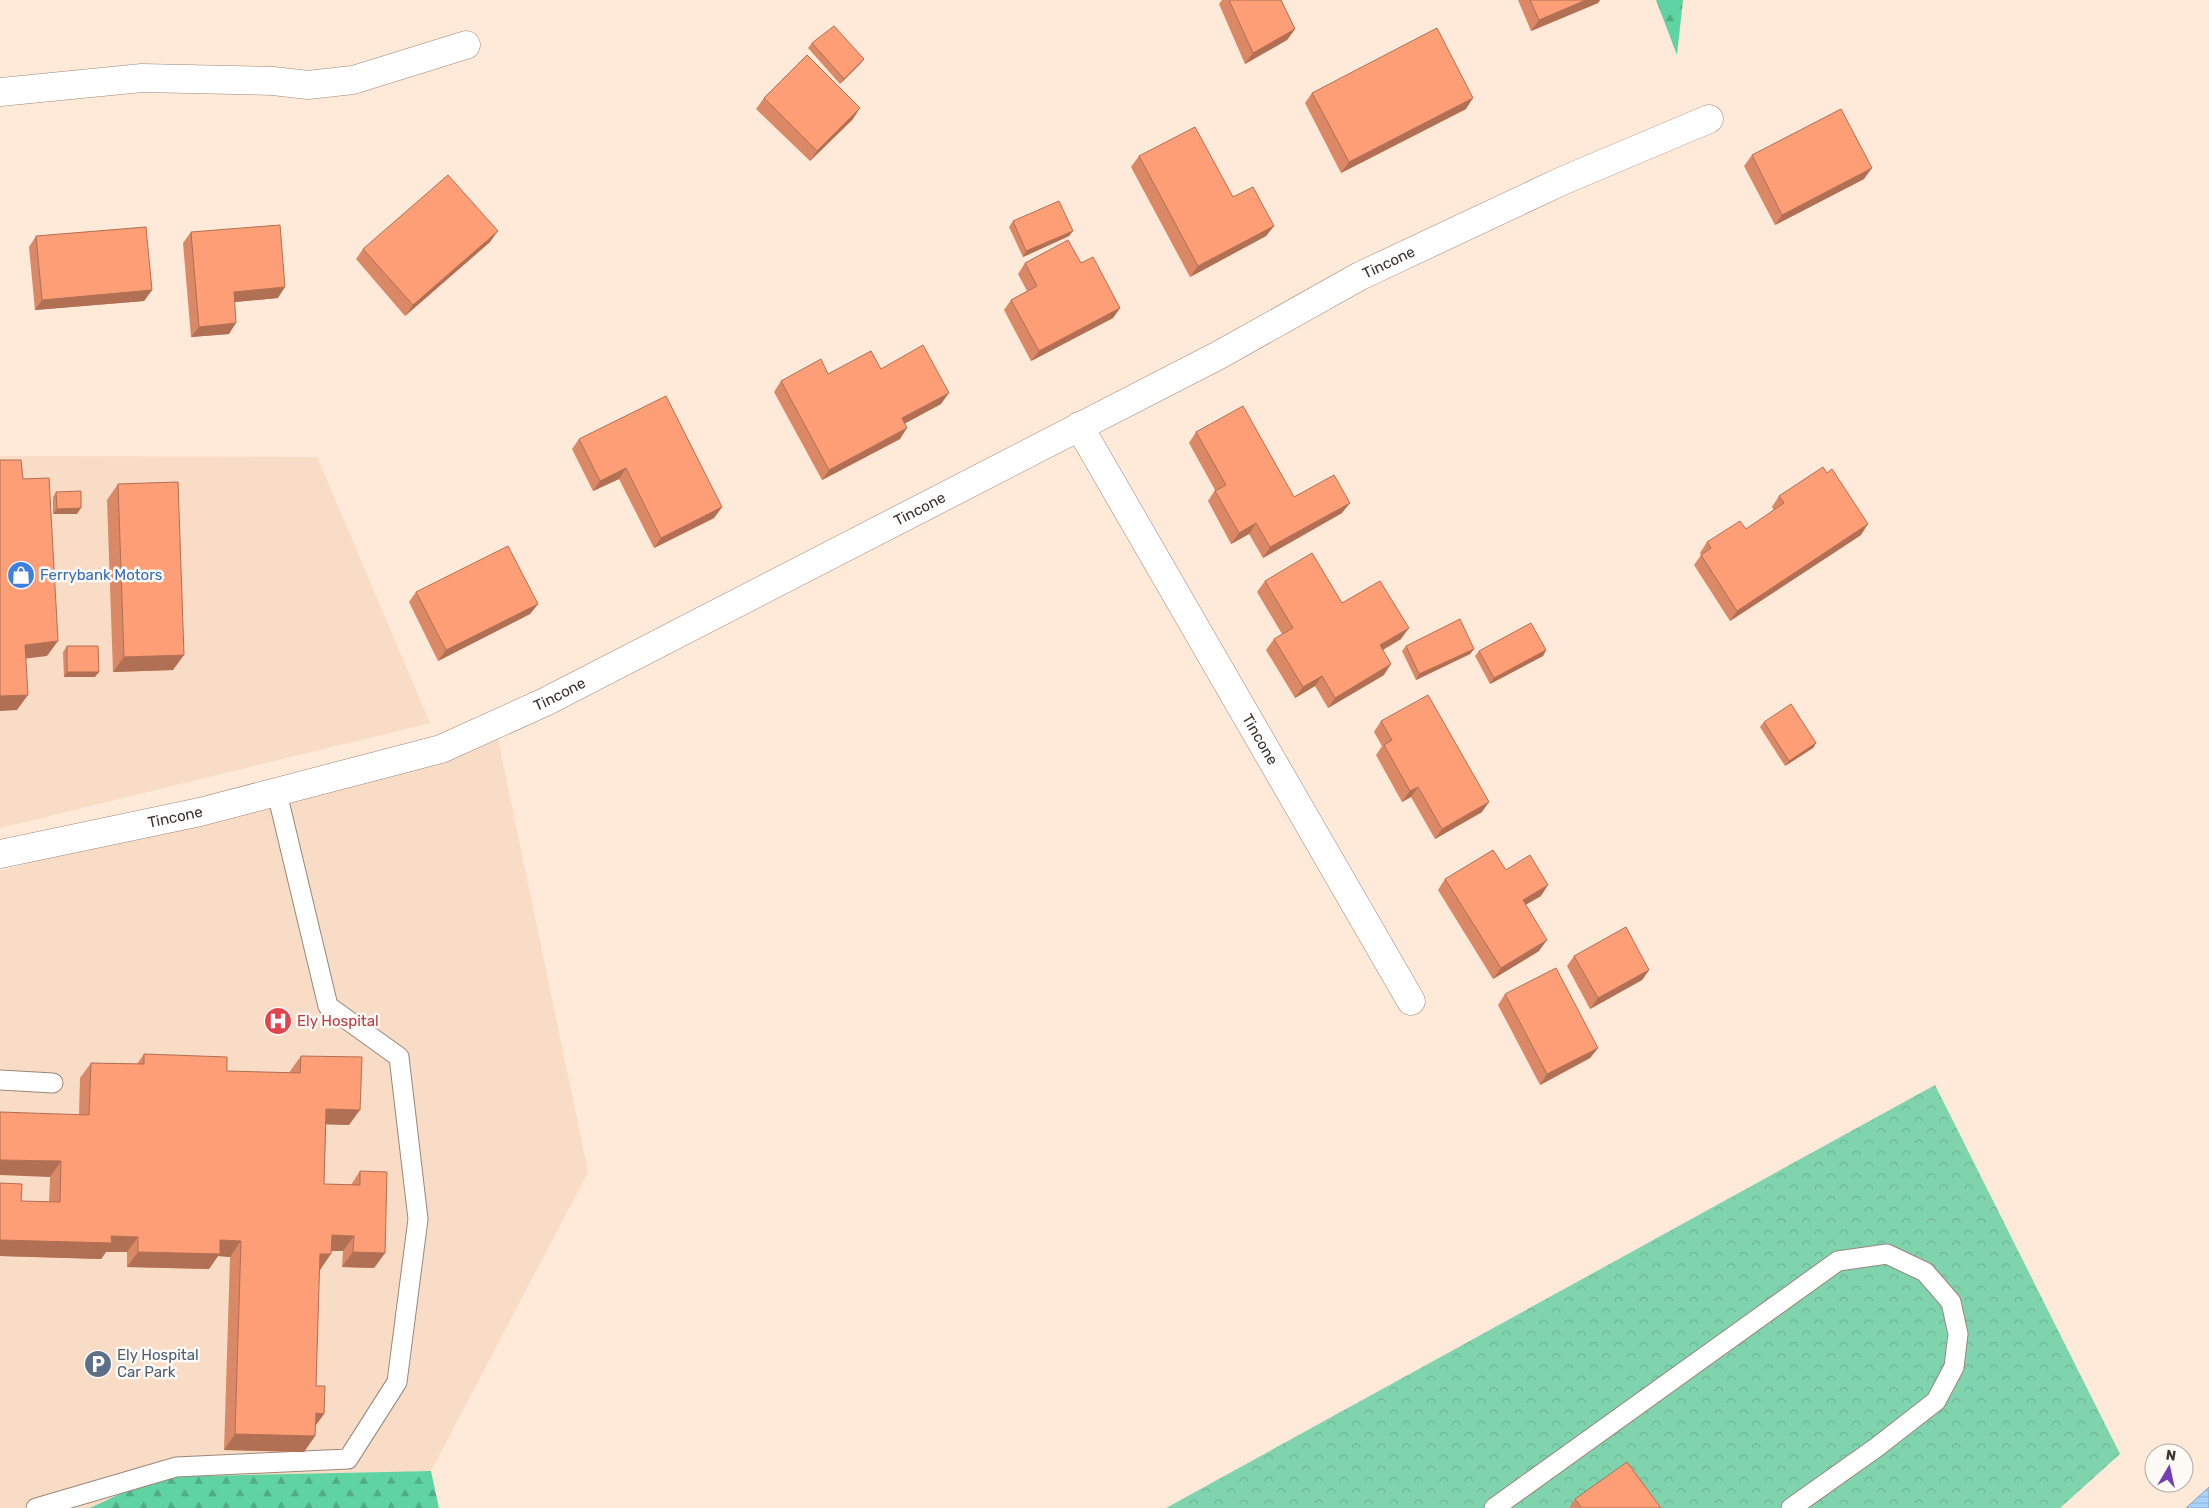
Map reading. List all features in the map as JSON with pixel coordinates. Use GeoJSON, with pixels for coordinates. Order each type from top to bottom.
{"type":"FeatureCollection","features":[{"type":"Feature","properties":{"kind":"street"},"geometry":{"type":"LineString","coordinates":[[0,92],[142,78],[273,81],[308,85],[353,80],[466,45]]}},
{"type":"Feature","properties":{"kind":"street","name":"Tincone"},"geometry":{"type":"LineString","coordinates":[[0,854],[200,812],[441,749],[545,702],[1219,355],[1360,276],[1562,181],[1709,119]]}},
{"type":"Feature","properties":{"kind":"street","name":"Tincone"},"geometry":{"type":"LineString","coordinates":[[1079,426],[1412,1001]]}},
{"type":"Feature","properties":{"kind":"lane"},"geometry":{"type":"LineString","coordinates":[[36,1508],[176,1467],[348,1459],[398,1382],[418,1219],[399,1057],[328,1006],[277,793]]}},
{"type":"Feature","properties":{"kind":"lane"},"geometry":{"type":"LineString","coordinates":[[0,1080],[54,1083]]}},
{"type":"Feature","properties":{"kind":"lane"},"geometry":{"type":"LineString","coordinates":[[1494,1508],[1838,1261],[1887,1254],[1925,1272],[1951,1302],[1958,1334],[1954,1367],[1936,1401],[1877,1447],[1791,1508]]}},
{"type":"Feature","properties":{"kind":"shaded area"},"geometry":{"type":"Polygon","coordinates":[[[0,456],[317,457],[430,723],[0,828],[0,456]]]}},
{"type":"Feature","properties":{"kind":"shaded area","name":"Ely Hospital"},"geometry":{"type":"Polygon","coordinates":[[[495,725],[588,1172],[431,1471],[156,1477],[90,1508],[0,1508],[0,871],[441,749],[495,725]]]}},
{"type":"Feature","properties":{"kind":"green space"},"geometry":{"type":"Polygon","coordinates":[[[1656,0],[1683,0],[1677,55],[1656,0]]]}},
{"type":"Feature","properties":{"kind":"green space"},"geometry":{"type":"Polygon","coordinates":[[[1935,1085],[2120,1454],[2060,1508],[1166,1508],[1935,1085]]]}},
{"type":"Feature","properties":{"kind":"green space"},"geometry":{"type":"Polygon","coordinates":[[[431,1471],[439,1508],[90,1508],[156,1477],[431,1471]]]}},
{"type":"Feature","properties":{"kind":"water"},"geometry":{"type":"Polygon","coordinates":[[[2209,1487],[2209,1508],[2186,1508],[2209,1487]]]}},
{"type":"Feature","properties":{"kind":"building"},"geometry":{"type":"Polygon","coordinates":[[[1229,0],[1281,0],[1295,29],[1253,53],[1229,0]]]}},
{"type":"Feature","properties":{"kind":"building"},"geometry":{"type":"Polygon","coordinates":[[[1530,0],[1586,0],[1539,20],[1530,0]]]}},
{"type":"Feature","properties":{"kind":"building"},"geometry":{"type":"Polygon","coordinates":[[[834,26],[864,59],[844,79],[812,43],[834,26]]]}},
{"type":"Feature","properties":{"kind":"building"},"geometry":{"type":"Polygon","coordinates":[[[1437,28],[1473,98],[1349,162],[1312,93],[1437,28]]]}},
{"type":"Feature","properties":{"kind":"building"},"geometry":{"type":"Polygon","coordinates":[[[807,55],[860,108],[817,151],[764,98],[807,55]]]}},
{"type":"Feature","properties":{"kind":"building"},"geometry":{"type":"Polygon","coordinates":[[[1841,109],[1872,168],[1782,215],[1752,155],[1841,109]]]}},
{"type":"Feature","properties":{"kind":"building"},"geometry":{"type":"Polygon","coordinates":[[[1195,127],[1233,197],[1253,187],[1274,226],[1198,266],[1139,156],[1195,127]]]}},
{"type":"Feature","properties":{"kind":"building"},"geometry":{"type":"Polygon","coordinates":[[[448,175],[498,231],[413,305],[363,249],[448,175]]]}},
{"type":"Feature","properties":{"kind":"building"},"geometry":{"type":"Polygon","coordinates":[[[1059,201],[1073,231],[1026,251],[1013,221],[1059,201]]]}},
{"type":"Feature","properties":{"kind":"building"},"geometry":{"type":"Polygon","coordinates":[[[280,225],[285,287],[234,292],[236,323],[199,327],[191,232],[280,225]]]}},
{"type":"Feature","properties":{"kind":"building"},"geometry":{"type":"Polygon","coordinates":[[[146,227],[152,290],[42,300],[36,236],[146,227]]]}},
{"type":"Feature","properties":{"kind":"building"},"geometry":{"type":"Polygon","coordinates":[[[1068,240],[1081,263],[1093,257],[1120,308],[1039,351],[1011,300],[1037,286],[1025,263],[1068,240]]]}},
{"type":"Feature","properties":{"kind":"building"},"geometry":{"type":"Polygon","coordinates":[[[923,345],[949,393],[902,418],[907,428],[829,470],[781,381],[821,359],[828,374],[871,351],[881,369],[923,345]]]}},
{"type":"Feature","properties":{"kind":"building"},"geometry":{"type":"Polygon","coordinates":[[[666,396],[722,507],[661,538],[626,468],[600,481],[579,439],[666,396]]]}},
{"type":"Feature","properties":{"kind":"building"},"geometry":{"type":"Polygon","coordinates":[[[1243,406],[1294,497],[1334,475],[1350,503],[1270,547],[1256,523],[1239,533],[1215,491],[1226,485],[1196,432],[1243,406]]]}},
{"type":"Feature","properties":{"kind":"building","name":"Ferrybank Motors"},"geometry":{"type":"Polygon","coordinates":[[[0,460],[21,460],[23,479],[49,478],[58,641],[25,645],[28,695],[0,696],[0,460]]]}},
{"type":"Feature","properties":{"kind":"building"},"geometry":{"type":"Polygon","coordinates":[[[1823,467],[1827,473],[1832,469],[1868,524],[1737,611],[1701,555],[1711,548],[1707,542],[1740,521],[1746,529],[1784,503],[1779,496],[1823,467]]]}},
{"type":"Feature","properties":{"kind":"building"},"geometry":{"type":"Polygon","coordinates":[[[178,482],[184,655],[124,657],[118,484],[178,482]]]}},
{"type":"Feature","properties":{"kind":"building"},"geometry":{"type":"Polygon","coordinates":[[[81,491],[81,508],[57,509],[56,492],[81,491]]]}},
{"type":"Feature","properties":{"kind":"building"},"geometry":{"type":"Polygon","coordinates":[[[508,546],[538,604],[446,650],[416,592],[508,546]]]}},
{"type":"Feature","properties":{"kind":"building"},"geometry":{"type":"Polygon","coordinates":[[[1312,553],[1342,603],[1380,581],[1409,628],[1380,645],[1391,664],[1335,698],[1322,676],[1303,687],[1274,639],[1293,628],[1265,581],[1312,553]]]}},
{"type":"Feature","properties":{"kind":"building"},"geometry":{"type":"Polygon","coordinates":[[[1460,619],[1474,649],[1419,674],[1406,646],[1460,619]]]}},
{"type":"Feature","properties":{"kind":"building"},"geometry":{"type":"Polygon","coordinates":[[[1531,623],[1546,650],[1494,678],[1479,651],[1531,623]]]}},
{"type":"Feature","properties":{"kind":"building"},"geometry":{"type":"Polygon","coordinates":[[[67,646],[98,646],[99,672],[67,672],[67,646]]]}},
{"type":"Feature","properties":{"kind":"building"},"geometry":{"type":"Polygon","coordinates":[[[1428,695],[1489,802],[1442,829],[1418,787],[1410,791],[1384,745],[1392,740],[1381,721],[1428,695]]]}},
{"type":"Feature","properties":{"kind":"building"},"geometry":{"type":"Polygon","coordinates":[[[1791,704],[1816,743],[1789,761],[1764,722],[1791,704]]]}},
{"type":"Feature","properties":{"kind":"building"},"geometry":{"type":"Polygon","coordinates":[[[1493,850],[1506,870],[1530,855],[1548,885],[1523,900],[1547,940],[1501,968],[1445,879],[1493,850]]]}},
{"type":"Feature","properties":{"kind":"building"},"geometry":{"type":"Polygon","coordinates":[[[1626,927],[1649,970],[1598,998],[1574,956],[1626,927]]]}},
{"type":"Feature","properties":{"kind":"building"},"geometry":{"type":"Polygon","coordinates":[[[1556,968],[1598,1048],[1547,1074],[1505,994],[1556,968]]]}},
{"type":"Feature","properties":{"kind":"building"},"geometry":{"type":"Polygon","coordinates":[[[144,1054],[227,1057],[227,1071],[300,1073],[301,1056],[362,1057],[360,1110],[326,1109],[324,1184],[360,1185],[360,1171],[387,1172],[385,1253],[353,1252],[354,1236],[332,1235],[331,1254],[320,1254],[316,1386],[325,1386],[324,1414],[316,1413],[315,1436],[235,1434],[241,1241],[220,1240],[220,1254],[138,1252],[138,1237],[111,1236],[112,1243],[0,1240],[0,1183],[22,1184],[21,1201],[60,1202],[61,1161],[0,1160],[0,1112],[89,1115],[91,1063],[144,1064],[144,1054]]]}},
{"type":"Feature","properties":{"kind":"building"},"geometry":{"type":"Polygon","coordinates":[[[1627,1462],[1661,1508],[1582,1508],[1575,1499],[1627,1462]]]}},
{"type":"Feature","properties":{"kind":"place","name":"Ferrybank Motors"},"geometry":{"type":"Point","coordinates":[21,575]}},
{"type":"Feature","properties":{"kind":"place","name":"Ely Hospital"},"geometry":{"type":"Point","coordinates":[278,1021]}},
{"type":"Feature","properties":{"kind":"place","name":"Ely Hospital Car Park"},"geometry":{"type":"Point","coordinates":[98,1364]}}]}
